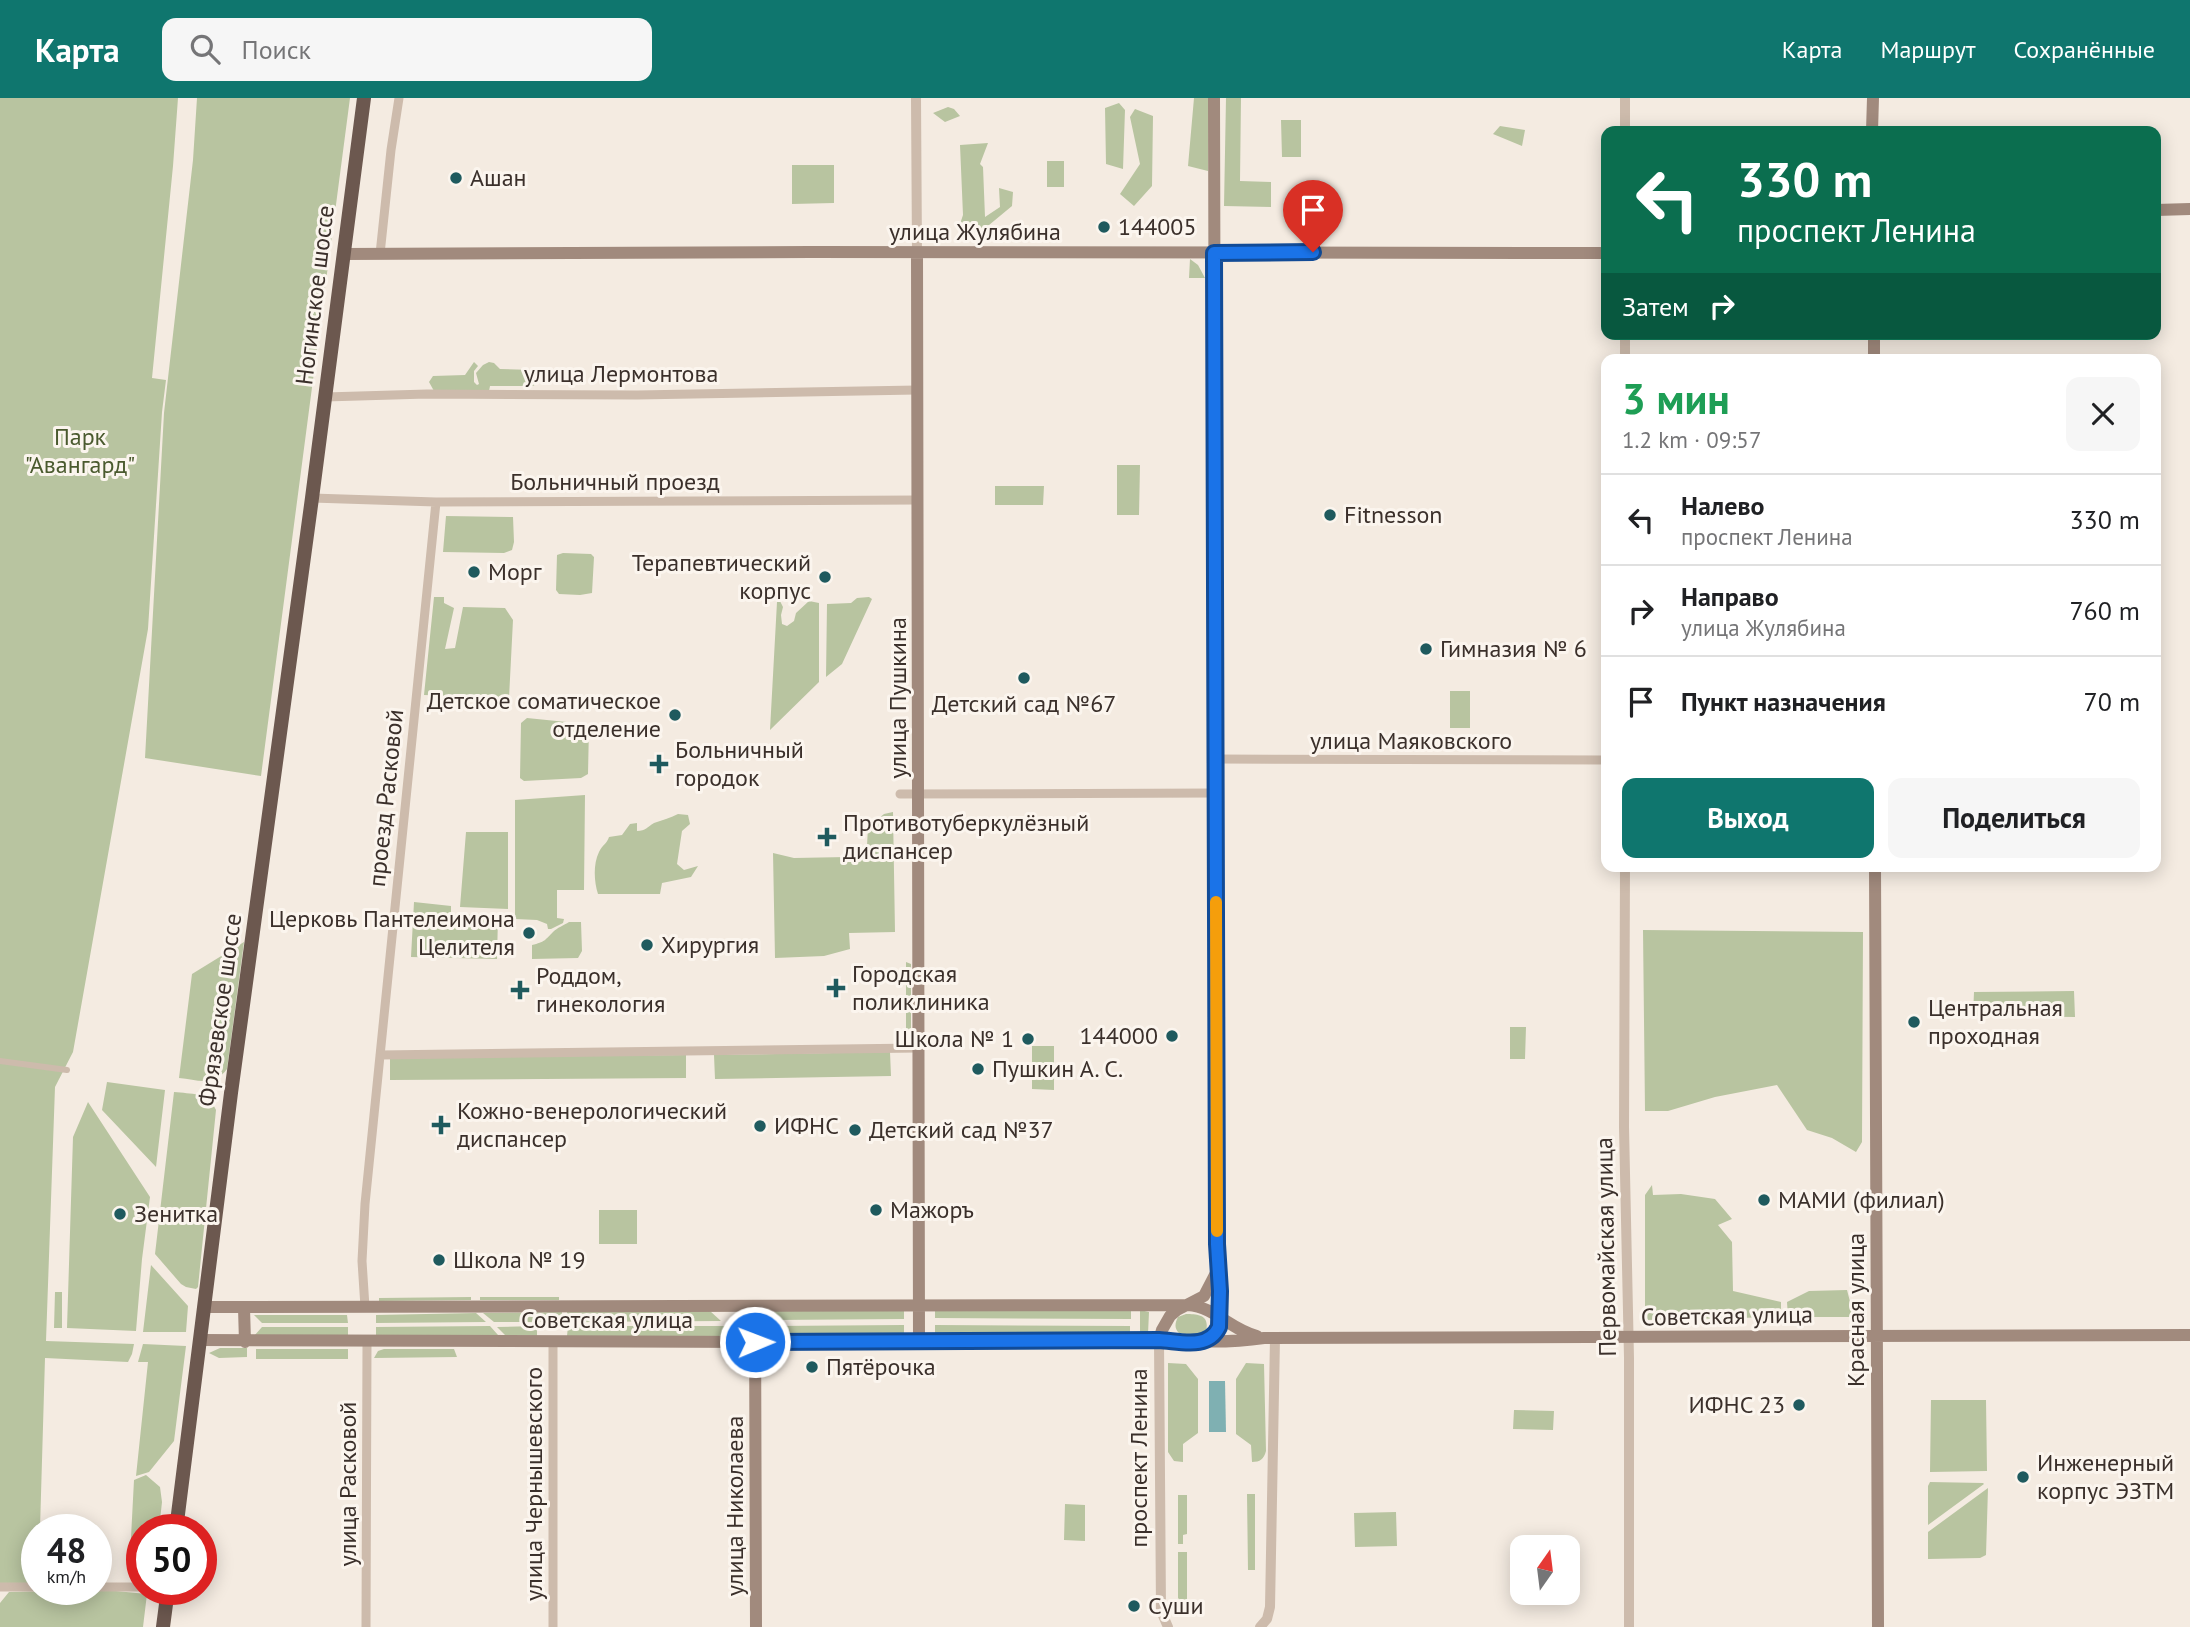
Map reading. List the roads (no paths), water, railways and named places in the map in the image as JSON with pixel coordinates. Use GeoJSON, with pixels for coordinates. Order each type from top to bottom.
{"type":"FeatureCollection","features":[{"type":"Feature","properties":{"kind":"highway","name":"Ногинское шоссе"},"geometry":{"type":"LineString","coordinates":[[312,498],[363,98]]}},
{"type":"Feature","properties":{"kind":"highway","name":"Фрязевское шоссе"},"geometry":{"type":"LineString","coordinates":[[178,1514],[231,1093],[312,498]]}},
{"type":"Feature","properties":{"kind":"highway"},"geometry":{"type":"LineString","coordinates":[[163,1627],[166,1605]]}},
{"type":"Feature","properties":{"kind":"main road"},"geometry":{"type":"LineString","coordinates":[[1198,1343],[1217,1332],[1220,1317],[1217,1270],[1214,98]]}},
{"type":"Feature","properties":{"kind":"main road"},"geometry":{"type":"LineString","coordinates":[[1872,126],[1873,98]]}},
{"type":"Feature","properties":{"kind":"main road"},"geometry":{"type":"LineString","coordinates":[[2161,210],[2190,209]]}},
{"type":"Feature","properties":{"kind":"main road","name":"улица Пушкина"},"geometry":{"type":"LineString","coordinates":[[917,253],[919,1340]]}},
{"type":"Feature","properties":{"kind":"main road","name":"улица Жулябина"},"geometry":{"type":"LineString","coordinates":[[343,254],[1601,253]]}},
{"type":"Feature","properties":{"kind":"main road","name":"Красная улица"},"geometry":{"type":"LineString","coordinates":[[1875,872],[1878,1627]]}},
{"type":"Feature","properties":{"kind":"main road"},"geometry":{"type":"LineString","coordinates":[[1177,1341],[1169,1327],[1171,1316],[1204,1296],[1217,1270]]}},
{"type":"Feature","properties":{"kind":"main road"},"geometry":{"type":"LineString","coordinates":[[1188,1305],[1205,1308],[1220,1317]]}},
{"type":"Feature","properties":{"kind":"main road","name":"Советская улица"},"geometry":{"type":"LineString","coordinates":[[205,1307],[1188,1305]]}},
{"type":"Feature","properties":{"kind":"main road","name":"улица Николаева"},"geometry":{"type":"LineString","coordinates":[[755,1306],[756,1627]]}},
{"type":"Feature","properties":{"kind":"main road"},"geometry":{"type":"LineString","coordinates":[[244,1308],[246,1342]]}},
{"type":"Feature","properties":{"kind":"main road","name":"проспект Ленина"},"geometry":{"type":"LineString","coordinates":[[1159,1340],[1171,1316]]}},
{"type":"Feature","properties":{"kind":"main road","name":"Советская улица"},"geometry":{"type":"LineString","coordinates":[[1220,1317],[1242,1332],[1269,1338]]}},
{"type":"Feature","properties":{"kind":"main road","name":"Советская улица"},"geometry":{"type":"LineString","coordinates":[[201,1340],[1159,1340],[1228,1343],[1269,1338],[2190,1335]]}},
{"type":"Feature","properties":{"kind":"street"},"geometry":{"type":"LineString","coordinates":[[380,254],[399,98]]}},
{"type":"Feature","properties":{"kind":"street","name":"улица Пушкина"},"geometry":{"type":"LineString","coordinates":[[916,98],[917,253]]}},
{"type":"Feature","properties":{"kind":"street"},"geometry":{"type":"LineString","coordinates":[[1625,98],[1625,126]]}},
{"type":"Feature","properties":{"kind":"street","name":"улица Лермонтова"},"geometry":{"type":"LineString","coordinates":[[326,397],[917,390]]}},
{"type":"Feature","properties":{"kind":"street","name":"Больничный проезд"},"geometry":{"type":"LineString","coordinates":[[312,498],[436,502],[918,500]]}},
{"type":"Feature","properties":{"kind":"street","name":"проезд Расковой"},"geometry":{"type":"LineString","coordinates":[[365,1307],[363,1235],[436,502]]}},
{"type":"Feature","properties":{"kind":"street","name":"улица Маяковского"},"geometry":{"type":"LineString","coordinates":[[1216,759],[1601,760]]}},
{"type":"Feature","properties":{"kind":"street"},"geometry":{"type":"LineString","coordinates":[[900,794],[1216,793]]}},
{"type":"Feature","properties":{"kind":"street","name":"Первомайская улица"},"geometry":{"type":"LineString","coordinates":[[1625,872],[1624,1127],[1629,1627]]}},
{"type":"Feature","properties":{"kind":"street"},"geometry":{"type":"LineString","coordinates":[[380,1055],[918,1048]]}},
{"type":"Feature","properties":{"kind":"street"},"geometry":{"type":"LineString","coordinates":[[0,1061],[67,1070]]}},
{"type":"Feature","properties":{"kind":"street"},"geometry":{"type":"LineString","coordinates":[[1261,1627],[1270,1608],[1269,1338]]}},
{"type":"Feature","properties":{"kind":"street","name":"проспект Ленина"},"geometry":{"type":"LineString","coordinates":[[1159,1340],[1161,1611],[1167,1627]]}},
{"type":"Feature","properties":{"kind":"street","name":"улица Чернышевского"},"geometry":{"type":"LineString","coordinates":[[553,1341],[553,1627]]}},
{"type":"Feature","properties":{"kind":"street","name":"улица Расковой"},"geometry":{"type":"LineString","coordinates":[[366,1627],[367,1342]]}},
{"type":"Feature","properties":{"kind":"street"},"geometry":{"type":"LineString","coordinates":[[0,1587],[21,1587]]}},
{"type":"Feature","properties":{"kind":"water"},"geometry":{"type":"Polygon","coordinates":[[[1209,1381],[1225,1381],[1226,1432],[1209,1432],[1209,1381]]]}},
{"type":"Feature","properties":{"kind":"place","name":"Ашан"},"geometry":{"type":"Point","coordinates":[456,178]}},
{"type":"Feature","properties":{"kind":"place","name":"144005"},"geometry":{"type":"Point","coordinates":[1104,227]}},
{"type":"Feature","properties":{"kind":"place","name":"Fitnesson"},"geometry":{"type":"Point","coordinates":[1330,515]}},
{"type":"Feature","properties":{"kind":"place","name":"Морг"},"geometry":{"type":"Point","coordinates":[474,572]}},
{"type":"Feature","properties":{"kind":"place","name":"Терапевтический корпус"},"geometry":{"type":"Point","coordinates":[825,577]}},
{"type":"Feature","properties":{"kind":"place","name":"Гимназия № 6"},"geometry":{"type":"Point","coordinates":[1426,649]}},
{"type":"Feature","properties":{"kind":"place","name":"Детский сад №67"},"geometry":{"type":"Point","coordinates":[1024,678]}},
{"type":"Feature","properties":{"kind":"place","name":"Детское соматическое отделение"},"geometry":{"type":"Point","coordinates":[675,715]}},
{"type":"Feature","properties":{"kind":"place","name":"Больничный городок"},"geometry":{"type":"Point","coordinates":[659,764]}},
{"type":"Feature","properties":{"kind":"place","name":"Противотуберкулёзный диспансер"},"geometry":{"type":"Point","coordinates":[827,837]}},
{"type":"Feature","properties":{"kind":"place","name":"Церковь Пантелеимона Целителя"},"geometry":{"type":"Point","coordinates":[529,933]}},
{"type":"Feature","properties":{"kind":"place","name":"Хирургия"},"geometry":{"type":"Point","coordinates":[647,945]}},
{"type":"Feature","properties":{"kind":"place","name":"Городская поликлиника"},"geometry":{"type":"Point","coordinates":[836,988]}},
{"type":"Feature","properties":{"kind":"place","name":"Роддом, гинекология"},"geometry":{"type":"Point","coordinates":[520,990]}},
{"type":"Feature","properties":{"kind":"place","name":"Центральная проходная"},"geometry":{"type":"Point","coordinates":[1914,1022]}},
{"type":"Feature","properties":{"kind":"place","name":"144000"},"geometry":{"type":"Point","coordinates":[1172,1036]}},
{"type":"Feature","properties":{"kind":"place","name":"Школа № 1"},"geometry":{"type":"Point","coordinates":[1028,1039]}},
{"type":"Feature","properties":{"kind":"place","name":"Пушкин А. С."},"geometry":{"type":"Point","coordinates":[978,1069]}},
{"type":"Feature","properties":{"kind":"place","name":"Кожно-венерологический диспансер"},"geometry":{"type":"Point","coordinates":[441,1125]}},
{"type":"Feature","properties":{"kind":"place","name":"ИФНС"},"geometry":{"type":"Point","coordinates":[760,1126]}},
{"type":"Feature","properties":{"kind":"place","name":"Детский сад №37"},"geometry":{"type":"Point","coordinates":[855,1130]}},
{"type":"Feature","properties":{"kind":"place","name":"МАМИ (филиал)"},"geometry":{"type":"Point","coordinates":[1764,1200]}},
{"type":"Feature","properties":{"kind":"place","name":"Мажоръ"},"geometry":{"type":"Point","coordinates":[876,1210]}},
{"type":"Feature","properties":{"kind":"place","name":"Зенитка"},"geometry":{"type":"Point","coordinates":[120,1214]}},
{"type":"Feature","properties":{"kind":"place","name":"Школа № 19"},"geometry":{"type":"Point","coordinates":[439,1260]}},
{"type":"Feature","properties":{"kind":"place","name":"Пятёрочка"},"geometry":{"type":"Point","coordinates":[812,1367]}},
{"type":"Feature","properties":{"kind":"place","name":"ИФНС 23"},"geometry":{"type":"Point","coordinates":[1799,1405]}},
{"type":"Feature","properties":{"kind":"place","name":"Инженерный корпус ЭЗТМ"},"geometry":{"type":"Point","coordinates":[2023,1477]}},
{"type":"Feature","properties":{"kind":"place","name":"Суши"},"geometry":{"type":"Point","coordinates":[1134,1606]}},
{"type":"Feature","properties":{"kind":"park label","name":"Парк \"Авангард\""},"geometry":{"type":"Point","coordinates":[80,451]}}]}
